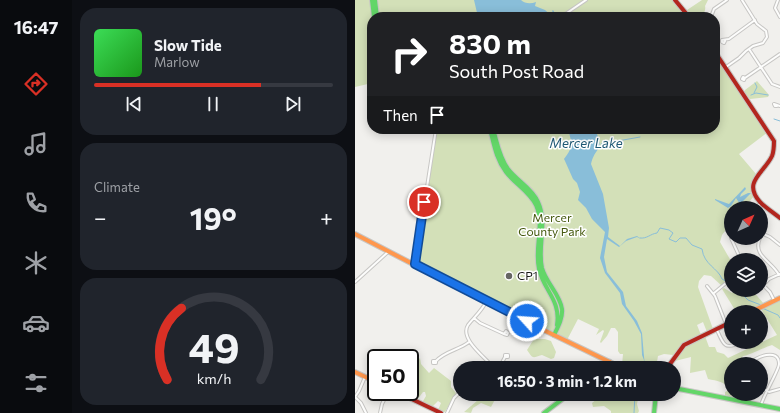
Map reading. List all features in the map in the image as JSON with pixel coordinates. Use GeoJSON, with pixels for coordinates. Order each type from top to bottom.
{"type":"FeatureCollection","features":[{"type":"Feature","properties":{"kind":"street"},"geometry":{"type":"LineString","coordinates":[[372,0],[373,12]]}},
{"type":"Feature","properties":{"kind":"street"},"geometry":{"type":"LineString","coordinates":[[375,0],[376,12]]}},
{"type":"Feature","properties":{"kind":"street"},"geometry":{"type":"LineString","coordinates":[[568,12],[586,0]]}},
{"type":"Feature","properties":{"kind":"street"},"geometry":{"type":"LineString","coordinates":[[675,0],[685,12]]}},
{"type":"Feature","properties":{"kind":"street"},"geometry":{"type":"LineString","coordinates":[[713,12],[714,9],[727,0]]}},
{"type":"Feature","properties":{"kind":"street"},"geometry":{"type":"LineString","coordinates":[[726,68],[749,49],[763,43],[767,37],[765,30],[755,20],[742,0]]}},
{"type":"Feature","properties":{"kind":"street"},"geometry":{"type":"LineString","coordinates":[[778,0],[775,8],[780,17]]}},
{"type":"Feature","properties":{"kind":"street"},"geometry":{"type":"LineString","coordinates":[[725,41],[755,20]]}},
{"type":"Feature","properties":{"kind":"street"},"geometry":{"type":"LineString","coordinates":[[749,49],[773,85],[780,87]]}},
{"type":"Feature","properties":{"kind":"street"},"geometry":{"type":"LineString","coordinates":[[745,78],[780,54]]}},
{"type":"Feature","properties":{"kind":"street"},"geometry":{"type":"LineString","coordinates":[[720,59],[774,143],[775,149],[773,158],[769,164],[759,172],[755,181],[755,192],[760,201]]}},
{"type":"Feature","properties":{"kind":"street"},"geometry":{"type":"LineString","coordinates":[[415,264],[435,134]]}},
{"type":"Feature","properties":{"kind":"street"},"geometry":{"type":"LineString","coordinates":[[492,134],[496,147],[507,167],[520,183],[534,196],[541,210],[544,230],[541,266],[545,278],[560,303],[562,314],[554,333]]}},
{"type":"Feature","properties":{"kind":"street"},"geometry":{"type":"LineString","coordinates":[[494,134],[496,147]]}},
{"type":"Feature","properties":{"kind":"street"},"geometry":{"type":"LineString","coordinates":[[768,208],[780,218]]}},
{"type":"Feature","properties":{"kind":"street"},"geometry":{"type":"LineString","coordinates":[[355,234],[486,302],[554,333],[608,361]]}},
{"type":"Feature","properties":{"kind":"street"},"geometry":{"type":"LineString","coordinates":[[768,236],[780,245]]}},
{"type":"Feature","properties":{"kind":"street"},"geometry":{"type":"LineString","coordinates":[[759,245],[760,254],[779,275],[768,281]]}},
{"type":"Feature","properties":{"kind":"street"},"geometry":{"type":"LineString","coordinates":[[355,282],[389,251]]}},
{"type":"Feature","properties":{"kind":"street"},"geometry":{"type":"LineString","coordinates":[[713,293],[724,285]]}},
{"type":"Feature","properties":{"kind":"street"},"geometry":{"type":"LineString","coordinates":[[707,286],[713,293],[724,319]]}},
{"type":"Feature","properties":{"kind":"street"},"geometry":{"type":"LineString","coordinates":[[768,290],[775,301]]}},
{"type":"Feature","properties":{"kind":"street"},"geometry":{"type":"LineString","coordinates":[[766,305],[780,298]]}},
{"type":"Feature","properties":{"kind":"street"},"geometry":{"type":"LineString","coordinates":[[486,302],[466,330],[466,335],[469,342],[487,361]]}},
{"type":"Feature","properties":{"kind":"street"},"geometry":{"type":"LineString","coordinates":[[475,318],[480,323],[504,334]]}},
{"type":"Feature","properties":{"kind":"street"},"geometry":{"type":"LineString","coordinates":[[672,361],[684,345],[724,325]]}},
{"type":"Feature","properties":{"kind":"street"},"geometry":{"type":"LineString","coordinates":[[716,329],[724,344]]}},
{"type":"Feature","properties":{"kind":"street"},"geometry":{"type":"LineString","coordinates":[[436,361],[441,356],[469,342]]}},
{"type":"Feature","properties":{"kind":"street"},"geometry":{"type":"LineString","coordinates":[[762,357],[770,354],[774,355],[778,360],[778,367],[768,386]]}},
{"type":"Feature","properties":{"kind":"street"},"geometry":{"type":"LineString","coordinates":[[503,361],[505,357]]}},
{"type":"Feature","properties":{"kind":"street"},"geometry":{"type":"LineString","coordinates":[[355,372],[365,377],[355,397],[361,403],[366,413]]}},
{"type":"Feature","properties":{"kind":"street"},"geometry":{"type":"LineString","coordinates":[[681,389],[780,409]]}},
{"type":"Feature","properties":{"kind":"street"},"geometry":{"type":"LineString","coordinates":[[768,391],[773,392],[780,389]]}},
{"type":"Feature","properties":{"kind":"street"},"geometry":{"type":"LineString","coordinates":[[447,413],[453,400]]}},
{"type":"Feature","properties":{"kind":"street"},"geometry":{"type":"LineString","coordinates":[[380,413],[384,401]]}},
{"type":"Feature","properties":{"kind":"street"},"geometry":{"type":"LineString","coordinates":[[416,401],[441,413]]}},
{"type":"Feature","properties":{"kind":"street"},"geometry":{"type":"LineString","coordinates":[[544,413],[560,401]]}},
{"type":"Feature","properties":{"kind":"street"},"geometry":{"type":"LineString","coordinates":[[654,413],[655,401]]}},
{"type":"Feature","properties":{"kind":"street"},"geometry":{"type":"LineString","coordinates":[[761,405],[762,401]]}},
{"type":"Feature","properties":{"kind":"green space"},"geometry":{"type":"Polygon","coordinates":[[[355,0],[675,0],[684,12],[367,12],[367,84],[355,87],[355,0]]]}},
{"type":"Feature","properties":{"kind":"green space"},"geometry":{"type":"Polygon","coordinates":[[[702,0],[708,0],[704,12],[688,12],[687,10],[702,0]]]}},
{"type":"Feature","properties":{"kind":"green space","name":"Mercer County Park"},"geometry":{"type":"Polygon","coordinates":[[[720,60],[768,132],[739,154],[756,174],[753,182],[754,196],[750,201],[724,201],[724,232],[720,242],[726,253],[724,253],[724,284],[722,286],[711,276],[704,275],[699,281],[698,287],[713,329],[707,332],[703,322],[697,325],[701,335],[685,342],[673,355],[664,354],[658,356],[657,361],[622,361],[623,354],[620,354],[618,351],[618,332],[615,328],[611,328],[601,343],[600,342],[604,331],[603,330],[596,335],[599,329],[578,319],[567,340],[501,308],[417,264],[435,134],[720,134],[720,60]]]}},
{"type":"Feature","properties":{"kind":"green space"},"geometry":{"type":"Polygon","coordinates":[[[757,81],[769,95],[768,97],[750,99],[744,92],[757,81]]]}},
{"type":"Feature","properties":{"kind":"green space"},"geometry":{"type":"Polygon","coordinates":[[[727,297],[758,297],[764,304],[762,305],[732,305],[727,297]]]}},
{"type":"Feature","properties":{"kind":"green space"},"geometry":{"type":"Polygon","coordinates":[[[780,300],[780,350],[772,345],[768,347],[768,339],[777,335],[768,320],[768,306],[780,300]]]}},
{"type":"Feature","properties":{"kind":"green space"},"geometry":{"type":"Polygon","coordinates":[[[705,336],[709,347],[715,347],[717,352],[724,354],[727,357],[724,357],[724,384],[708,379],[705,370],[690,373],[691,357],[675,361],[684,348],[705,336]]]}},
{"type":"Feature","properties":{"kind":"green space"},"geometry":{"type":"Polygon","coordinates":[[[534,339],[545,339],[551,341],[556,352],[554,358],[551,359],[542,355],[532,356],[527,350],[534,339]]]}},
{"type":"Feature","properties":{"kind":"green space"},"geometry":{"type":"Polygon","coordinates":[[[747,349],[763,349],[742,357],[730,357],[747,349]]]}},
{"type":"Feature","properties":{"kind":"green space"},"geometry":{"type":"Polygon","coordinates":[[[420,358],[421,364],[429,373],[434,368],[451,381],[453,398],[445,412],[438,410],[441,403],[438,401],[432,407],[425,404],[423,401],[426,396],[425,392],[423,392],[419,397],[420,358]]]}},
{"type":"Feature","properties":{"kind":"green space"},"geometry":{"type":"Polygon","coordinates":[[[477,401],[494,401],[491,407],[481,403],[473,408],[471,413],[464,412],[477,401]]]}},
{"type":"Feature","properties":{"kind":"green space"},"geometry":{"type":"Polygon","coordinates":[[[594,401],[638,401],[639,411],[638,413],[611,413],[611,411],[604,406],[593,407],[592,403],[594,401]]]}},
{"type":"Feature","properties":{"kind":"water"},"geometry":{"type":"Polygon","coordinates":[[[474,0],[521,0],[528,3],[536,2],[535,6],[547,12],[477,12],[474,0]]]}},
{"type":"Feature","properties":{"kind":"water","name":"Mercer Lake"},"geometry":{"type":"Polygon","coordinates":[[[569,134],[597,134],[599,148],[591,164],[603,194],[609,228],[608,237],[620,246],[627,239],[637,236],[641,239],[637,237],[626,241],[619,247],[607,239],[604,257],[607,272],[623,292],[626,306],[637,321],[642,333],[644,361],[642,355],[641,334],[622,304],[620,293],[605,273],[600,258],[605,232],[592,219],[586,208],[578,200],[580,192],[577,183],[573,179],[564,159],[571,148],[569,134]]]}},
{"type":"Feature","properties":{"kind":"water"},"geometry":{"type":"Polygon","coordinates":[[[745,187],[746,189],[740,197],[751,193],[743,201],[738,201],[736,198],[734,201],[732,201],[745,187]]]}},
{"type":"Feature","properties":{"kind":"water"},"geometry":{"type":"Polygon","coordinates":[[[715,200],[724,202],[724,206],[715,200]]]}},
{"type":"Feature","properties":{"kind":"waterway"},"geometry":{"type":"LineString","coordinates":[[754,93],[757,87],[755,83]]}},
{"type":"Feature","properties":{"kind":"waterway"},"geometry":{"type":"LineString","coordinates":[[751,95],[756,93],[768,95]]}},
{"type":"Feature","properties":{"kind":"waterway"},"geometry":{"type":"LineString","coordinates":[[774,119],[780,121]]}},
{"type":"Feature","properties":{"kind":"waterway"},"geometry":{"type":"LineString","coordinates":[[601,144],[640,137]]}},
{"type":"Feature","properties":{"kind":"waterway"},"geometry":{"type":"LineString","coordinates":[[640,238],[645,238],[657,233],[660,228],[669,230],[673,233],[669,239],[676,242],[680,238],[686,238],[692,245],[702,249],[705,259],[724,280]]}},
{"type":"Feature","properties":{"kind":"waterway"},"geometry":{"type":"LineString","coordinates":[[745,297],[748,300],[761,305]]}},
{"type":"Feature","properties":{"kind":"waterway"},"geometry":{"type":"LineString","coordinates":[[768,311],[778,315],[780,318]]}},
{"type":"Feature","properties":{"kind":"waterway"},"geometry":{"type":"LineString","coordinates":[[634,413],[635,401]]}},
{"type":"Feature","properties":{"kind":"traffic: fast"},"geometry":{"type":"LineString","coordinates":[[372,0],[373,12]]}},
{"type":"Feature","properties":{"kind":"traffic: fast"},"geometry":{"type":"LineString","coordinates":[[375,0],[376,12]]}},
{"type":"Feature","properties":{"kind":"traffic: fast"},"geometry":{"type":"LineString","coordinates":[[491,134],[496,151],[503,167],[530,196],[539,213],[539,269],[544,284],[557,309],[557,325]]}},
{"type":"Feature","properties":{"kind":"traffic: fast"},"geometry":{"type":"LineString","coordinates":[[494,134],[500,154],[508,169],[532,193],[541,210],[542,268],[559,298],[562,309],[559,326],[554,335]]}},
{"type":"Feature","properties":{"kind":"traffic: fast"},"geometry":{"type":"LineString","coordinates":[[681,389],[780,409]]}},
{"type":"Feature","properties":{"kind":"traffic: fast"},"geometry":{"type":"LineString","coordinates":[[544,413],[560,401]]}},
{"type":"Feature","properties":{"kind":"traffic: fast"},"geometry":{"type":"LineString","coordinates":[[654,413],[655,401]]}},
{"type":"Feature","properties":{"kind":"traffic: slow"},"geometry":{"type":"LineString","coordinates":[[355,234],[486,302],[608,361]]}},
{"type":"Feature","properties":{"kind":"traffic: slow"},"geometry":{"type":"LineString","coordinates":[[766,305],[780,298]]}},
{"type":"Feature","properties":{"kind":"traffic: slow"},"geometry":{"type":"LineString","coordinates":[[355,372],[367,378]]}},
{"type":"Feature","properties":{"kind":"traffic: jam"},"geometry":{"type":"LineString","coordinates":[[675,0],[685,12]]}},
{"type":"Feature","properties":{"kind":"traffic: jam"},"geometry":{"type":"LineString","coordinates":[[720,60],[774,141],[772,156],[756,178],[753,189],[760,202],[780,218]]}},
{"type":"Feature","properties":{"kind":"traffic: jam"},"geometry":{"type":"LineString","coordinates":[[672,361],[684,345],[724,325]]}},
{"type":"Feature","properties":{"kind":"traffic: jam"},"geometry":{"type":"LineString","coordinates":[[416,401],[441,413]]}},
{"type":"Feature","properties":{"kind":"place","name":"CP1"},"geometry":{"type":"Point","coordinates":[509,276]}},
{"type":"Feature","properties":{"kind":"route"},"geometry":{"type":"LineString","coordinates":[[424,202],[415,264],[459,288],[527,321]]}}]}
